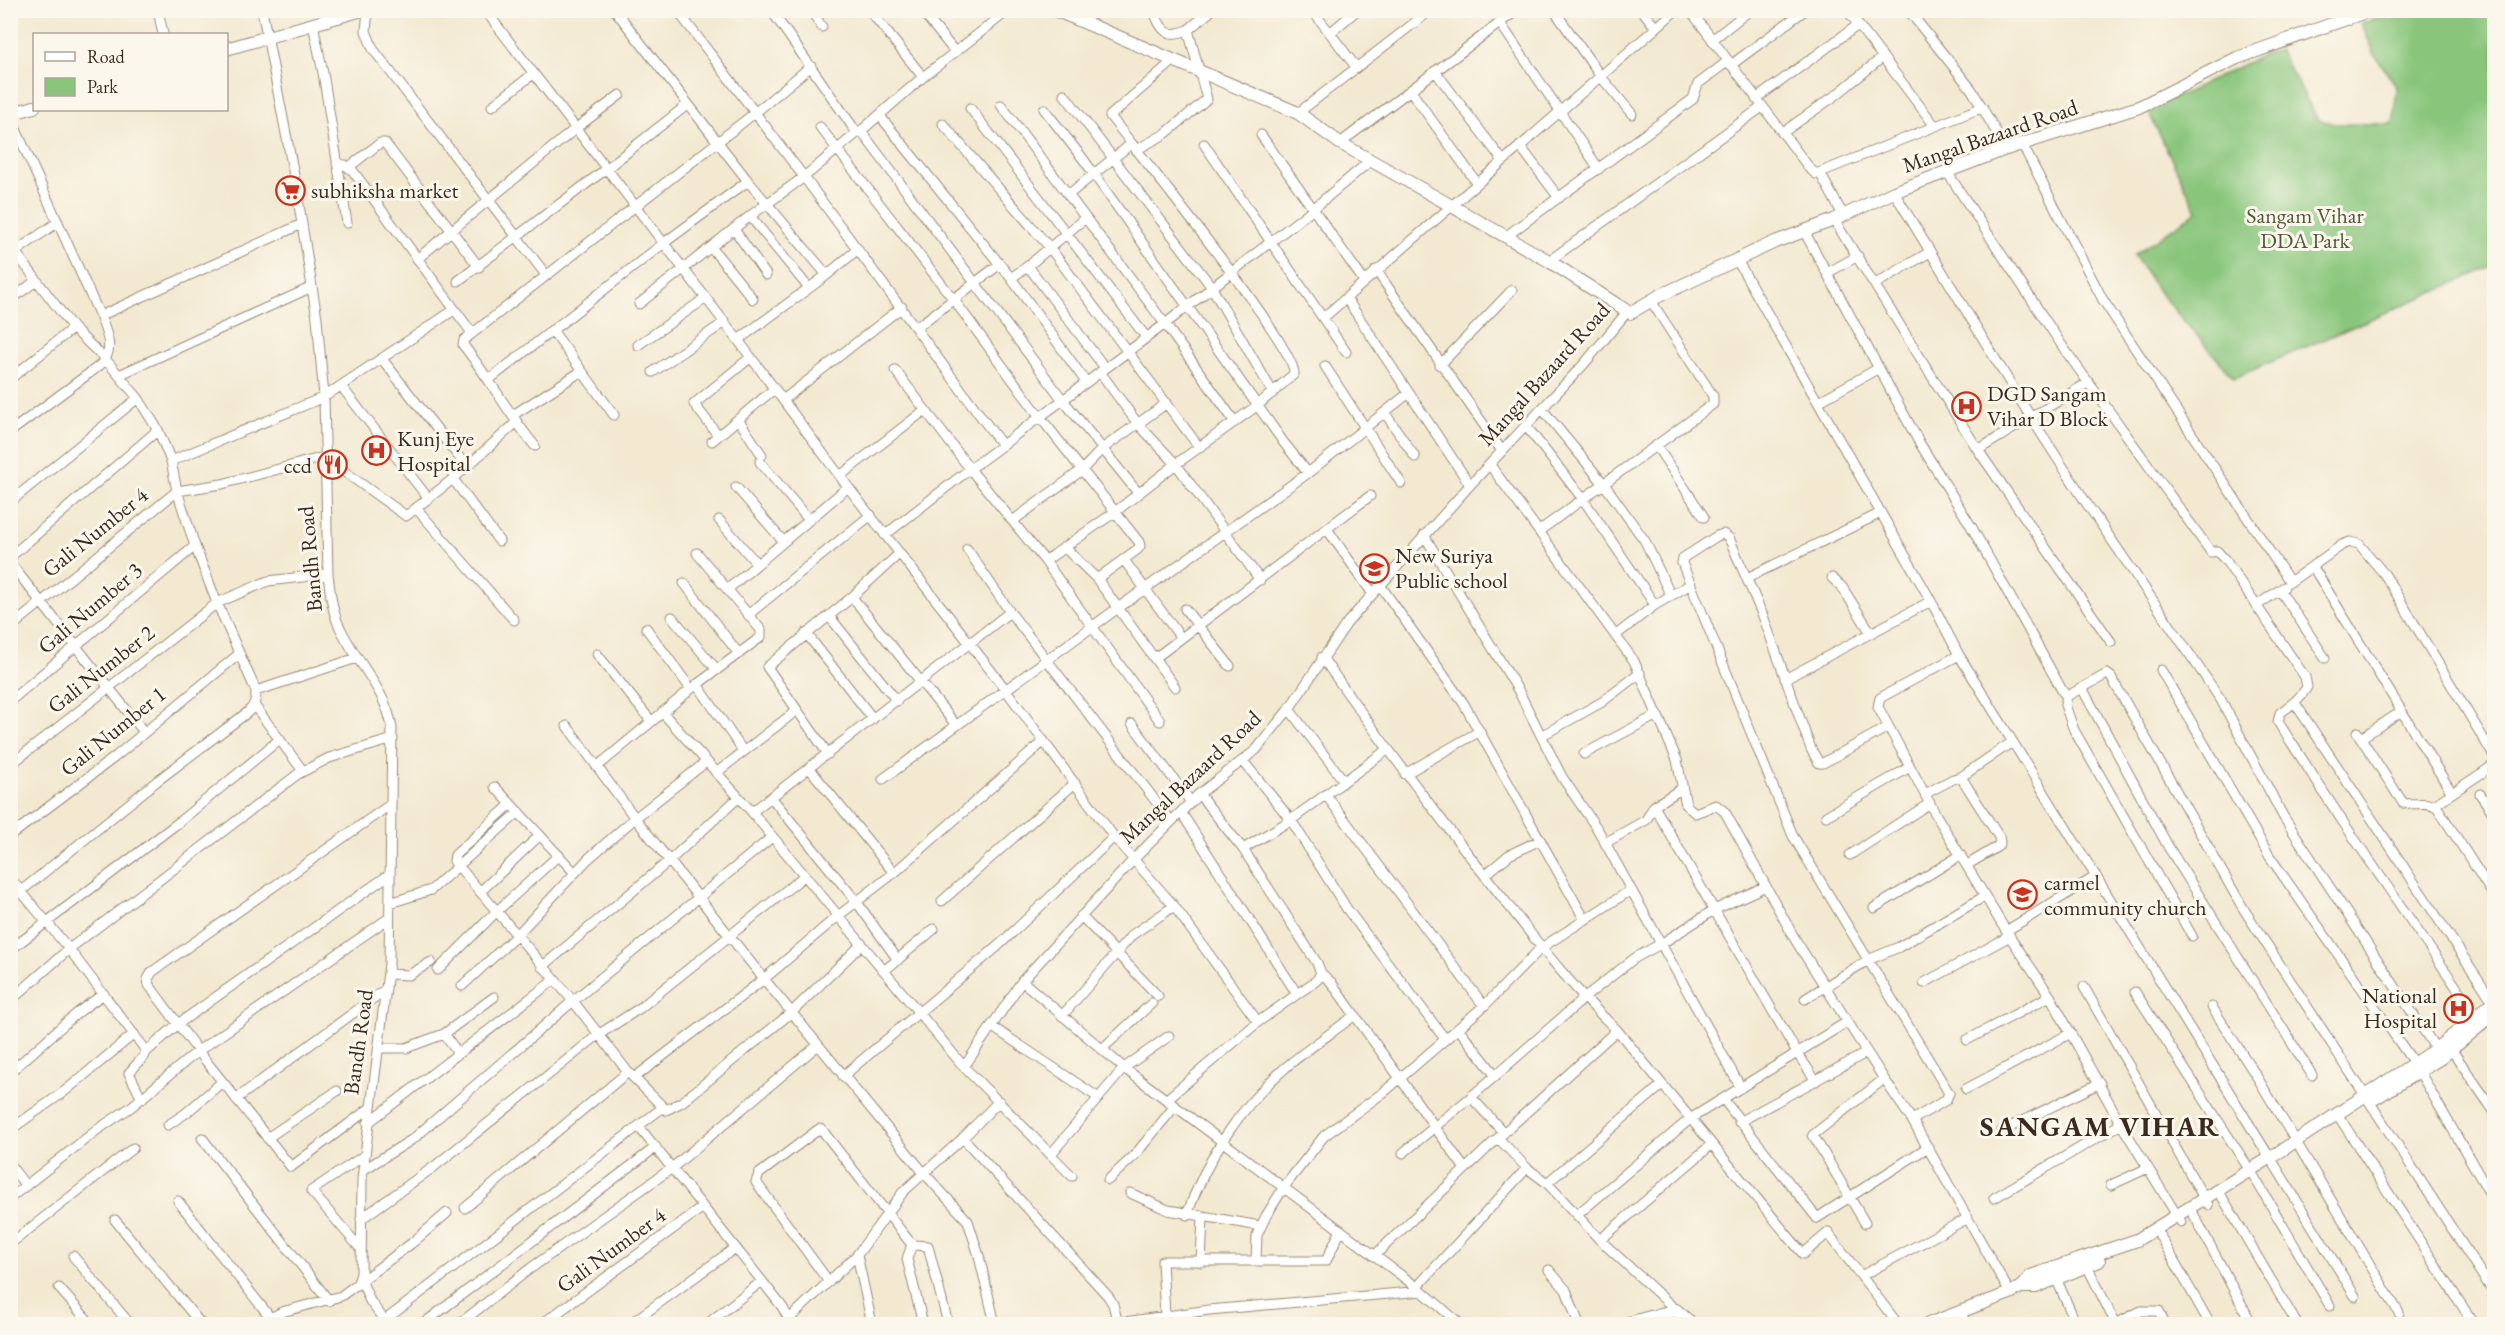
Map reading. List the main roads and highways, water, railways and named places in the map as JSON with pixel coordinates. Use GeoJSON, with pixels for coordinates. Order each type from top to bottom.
{"type":"FeatureCollection","features":[{"type":"Feature","properties":{"kind":"place","name":"subhiksha market"},"geometry":{"type":"Point","coordinates":[290,190]}},
{"type":"Feature","properties":{"kind":"place","name":"DGD Sangam Vihar D Block"},"geometry":{"type":"Point","coordinates":[1966,406]}},
{"type":"Feature","properties":{"kind":"place","name":"Kunj Eye Hospital"},"geometry":{"type":"Point","coordinates":[376,451]}},
{"type":"Feature","properties":{"kind":"place","name":"ccd"},"geometry":{"type":"Point","coordinates":[333,465]}},
{"type":"Feature","properties":{"kind":"place","name":"New Suriya Public school"},"geometry":{"type":"Point","coordinates":[1374,568]}},
{"type":"Feature","properties":{"kind":"place","name":"carmel community church"},"geometry":{"type":"Point","coordinates":[2023,895]}},
{"type":"Feature","properties":{"kind":"place","name":"National Hospital"},"geometry":{"type":"Point","coordinates":[2458,1008]}},
{"type":"Feature","properties":{"kind":"district","name":"SANGAM VIHAR"},"geometry":{"type":"Point","coordinates":[2100,1126]}},
{"type":"Feature","properties":{"kind":"park label","name":"Sangam Vihar DDA Park"},"geometry":{"type":"Point","coordinates":[2305,228]}}]}
